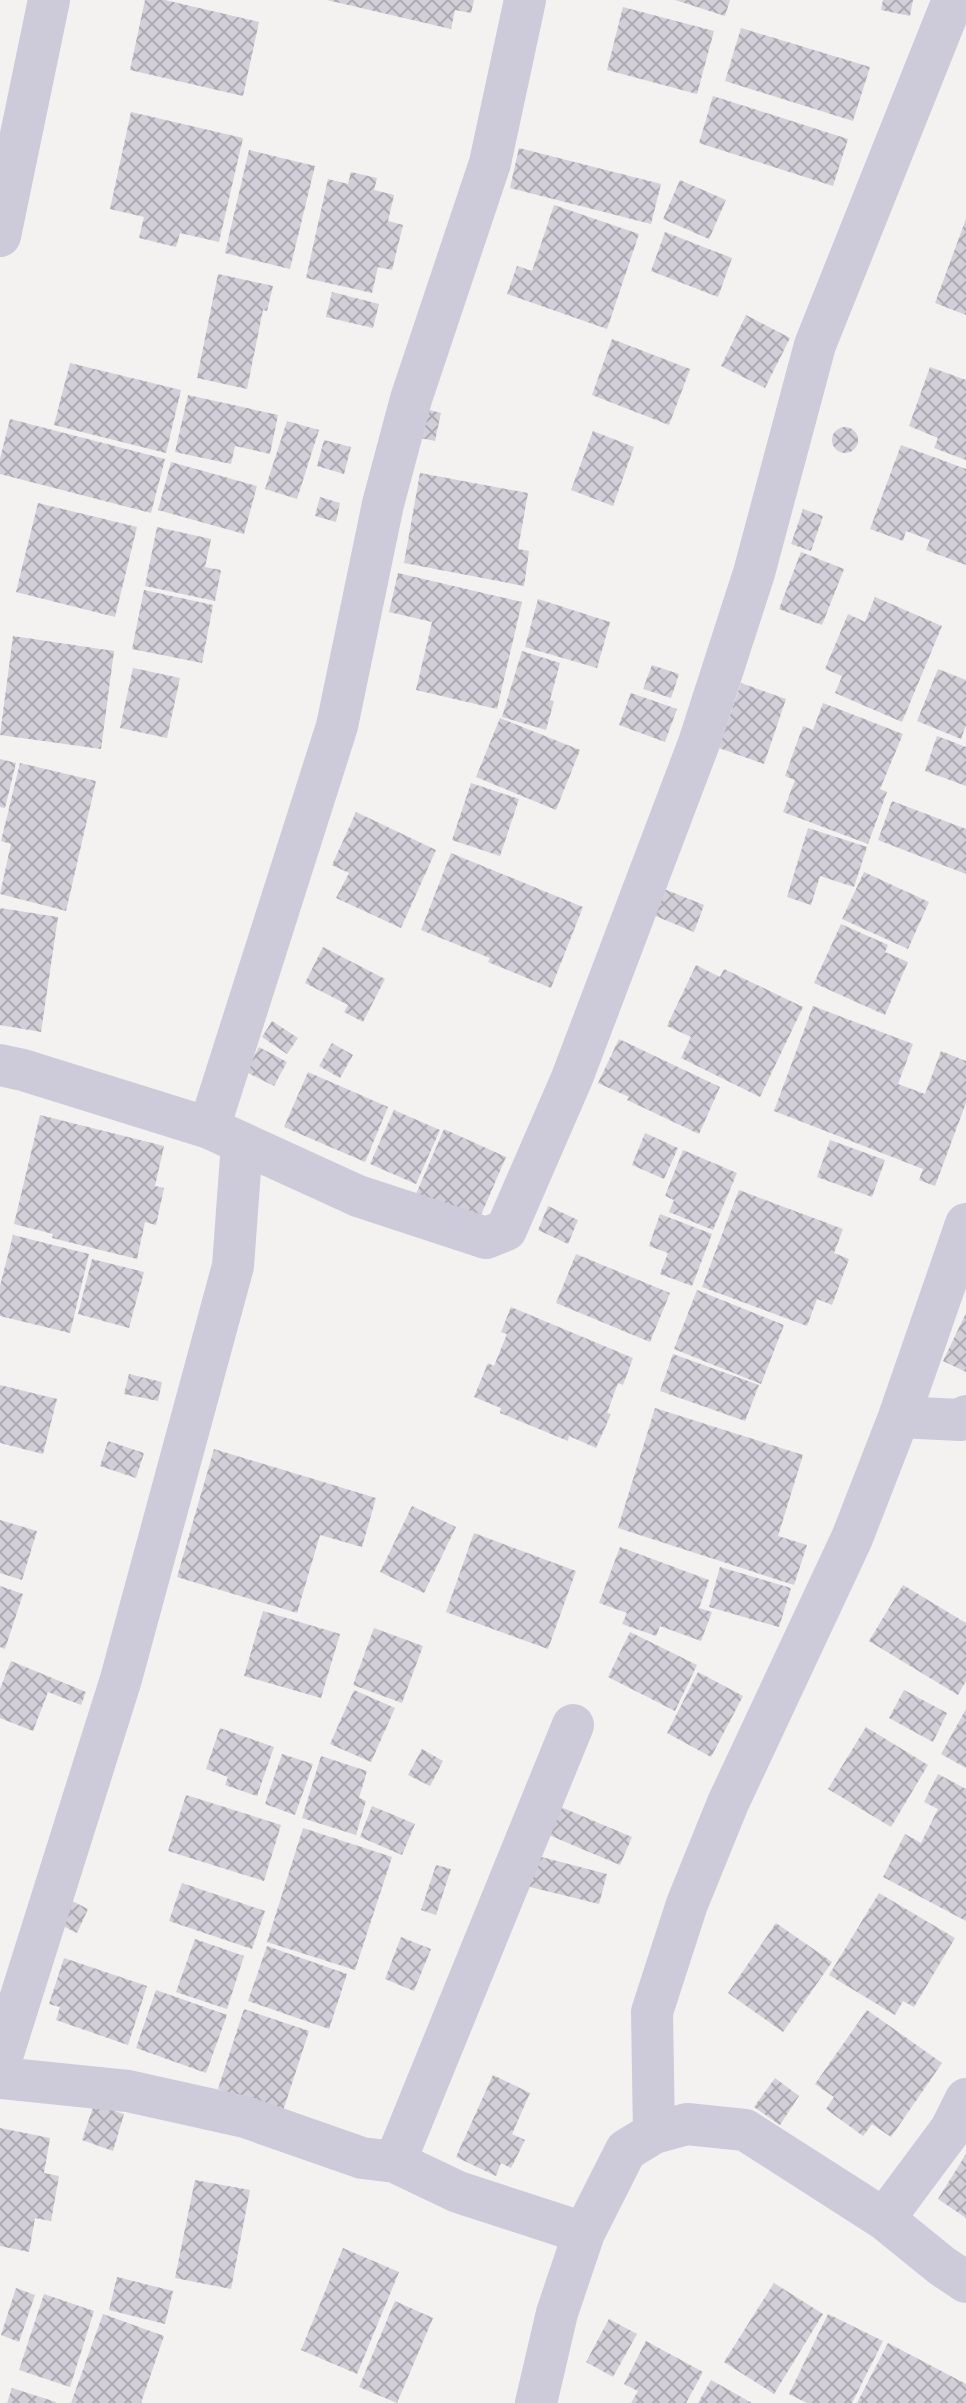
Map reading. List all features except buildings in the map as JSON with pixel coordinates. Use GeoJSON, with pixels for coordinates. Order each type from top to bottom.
{"type":"FeatureCollection","features":[{"type":"Feature","properties":{"kind":"street"},"geometry":{"type":"LineString","coordinates":[[0,236],[49,0]]}},
{"type":"Feature","properties":{"kind":"street"},"geometry":{"type":"LineString","coordinates":[[0,2063],[121,1679],[233,1266],[225,1136],[337,726],[383,504],[411,399],[490,163],[525,0]]}},
{"type":"Feature","properties":{"kind":"street"},"geometry":{"type":"LineString","coordinates":[[0,1065],[225,1136],[358,1196],[486,1238],[506,1230],[572,1078],[699,743],[754,573],[815,345],[953,0]]}},
{"type":"Feature","properties":{"kind":"street"},"geometry":{"type":"LineString","coordinates":[[654,2133],[652,2012],[687,1904],[728,1803],[852,1538],[899,1417],[966,1224]]}},
{"type":"Feature","properties":{"kind":"street"},"geometry":{"type":"LineString","coordinates":[[899,1417],[960,1420],[966,1416]]}},
{"type":"Feature","properties":{"kind":"street"},"geometry":{"type":"LineString","coordinates":[[395,2162],[573,1725]]}},
{"type":"Feature","properties":{"kind":"street"},"geometry":{"type":"LineString","coordinates":[[0,2078],[128,2091],[245,2117],[362,2158],[395,2162],[458,2192],[584,2233]]}},
{"type":"Feature","properties":{"kind":"street"},"geometry":{"type":"LineString","coordinates":[[884,2219],[951,2129],[966,2099]]}},
{"type":"Feature","properties":{"kind":"street"},"geometry":{"type":"LineString","coordinates":[[536,2403],[557,2313],[584,2233],[626,2150],[654,2133],[687,2124],[745,2130],[884,2219],[966,2282]]}}]}
